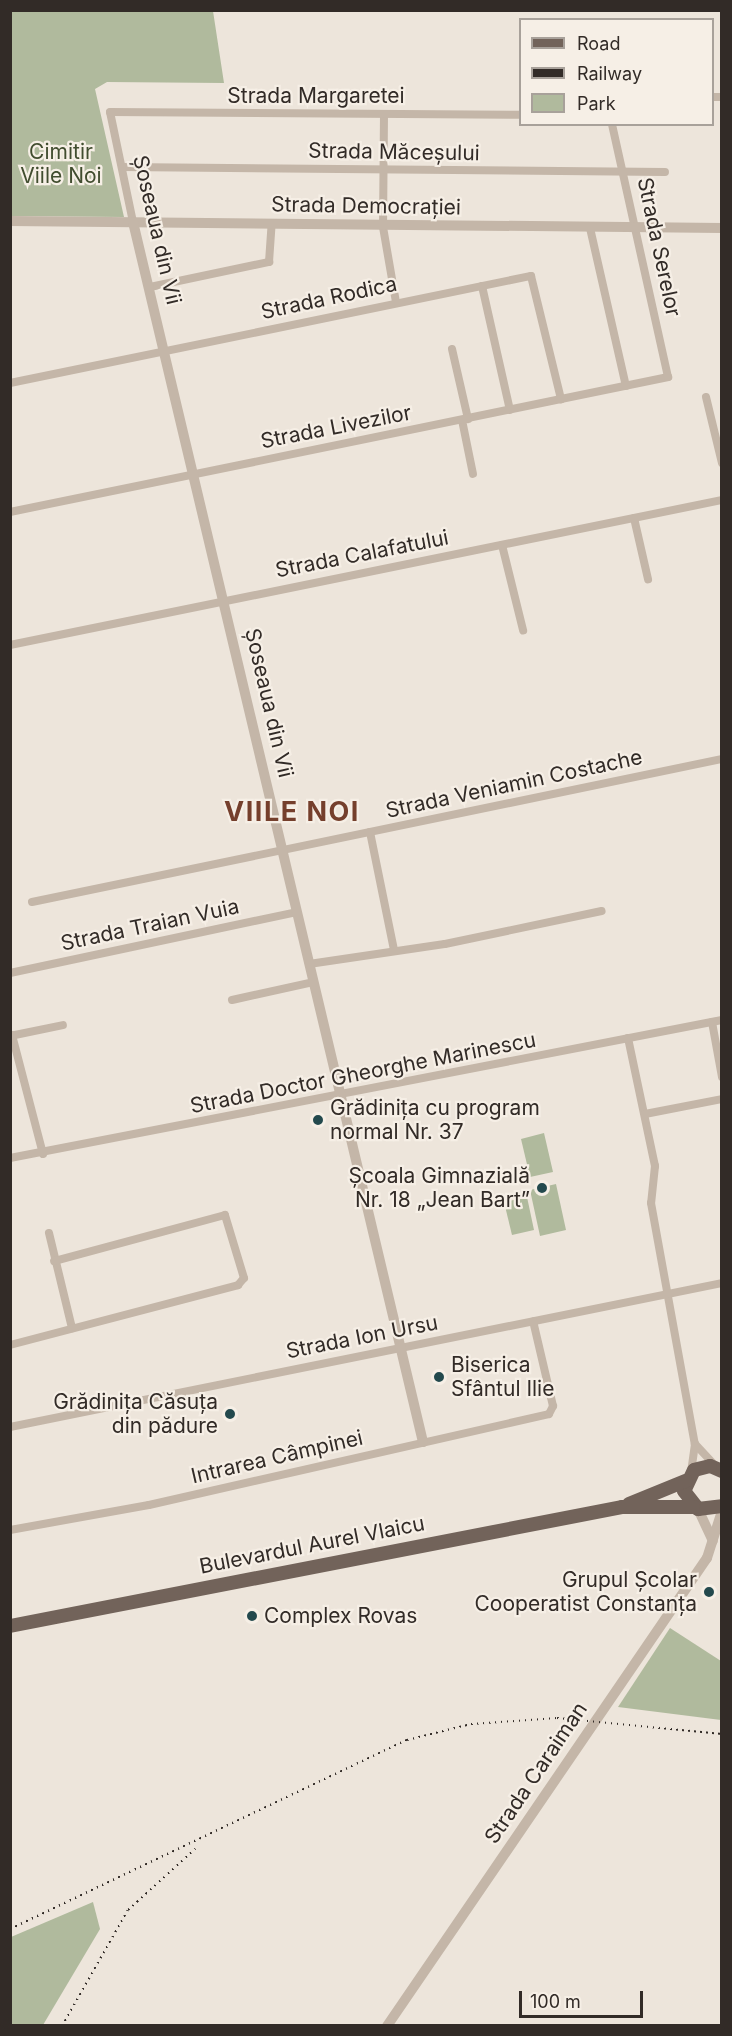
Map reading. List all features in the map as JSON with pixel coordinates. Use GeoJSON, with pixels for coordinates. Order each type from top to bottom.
{"type":"FeatureCollection","features":[{"type":"Feature","properties":{"kind":"main road","name":"Bulevardul Aurel Vlaicu"},"geometry":{"type":"LineString","coordinates":[[622,1507],[688,1477],[702,1466],[719,1470]]}},
{"type":"Feature","properties":{"kind":"main road"},"geometry":{"type":"LineString","coordinates":[[688,1477],[695,1508]]}},
{"type":"Feature","properties":{"kind":"main road","name":"Bulevardul Aurel Vlaicu"},"geometry":{"type":"LineString","coordinates":[[10,1626],[622,1507],[722,1506]]}},
{"type":"Feature","properties":{"kind":"street","name":"Strada Margaretei"},"geometry":{"type":"LineString","coordinates":[[110,112],[519,115]]}},
{"type":"Feature","properties":{"kind":"street","name":"Șoseaua din Vii"},"geometry":{"type":"LineString","coordinates":[[110,112],[133,222],[225,600],[423,1442]]}},
{"type":"Feature","properties":{"kind":"street"},"geometry":{"type":"LineString","coordinates":[[384,114],[383,227],[396,302]]}},
{"type":"Feature","properties":{"kind":"street","name":"Strada Serelor"},"geometry":{"type":"LineString","coordinates":[[613,126],[638,228],[668,377]]}},
{"type":"Feature","properties":{"kind":"street","name":"Strada Măceșului"},"geometry":{"type":"LineString","coordinates":[[122,167],[665,172]]}},
{"type":"Feature","properties":{"kind":"street","name":"Strada Democrației"},"geometry":{"type":"LineString","coordinates":[[10,221],[272,223],[383,227],[722,228]]}},
{"type":"Feature","properties":{"kind":"street"},"geometry":{"type":"LineString","coordinates":[[150,287],[269,262],[272,223]]}},
{"type":"Feature","properties":{"kind":"street"},"geometry":{"type":"LineString","coordinates":[[590,228],[626,386]]}},
{"type":"Feature","properties":{"kind":"street","name":"Strada Rodica"},"geometry":{"type":"LineString","coordinates":[[10,383],[531,276],[561,399]]}},
{"type":"Feature","properties":{"kind":"street"},"geometry":{"type":"LineString","coordinates":[[482,286],[510,410]]}},
{"type":"Feature","properties":{"kind":"street"},"geometry":{"type":"LineString","coordinates":[[453,348],[473,474]]}},
{"type":"Feature","properties":{"kind":"street","name":"Strada Livezilor"},"geometry":{"type":"LineString","coordinates":[[10,512],[668,377]]}},
{"type":"Feature","properties":{"kind":"street"},"geometry":{"type":"LineString","coordinates":[[706,397],[722,463]]}},
{"type":"Feature","properties":{"kind":"street","name":"Strada Calafatului"},"geometry":{"type":"LineString","coordinates":[[10,645],[722,500]]}},
{"type":"Feature","properties":{"kind":"street"},"geometry":{"type":"LineString","coordinates":[[634,518],[648,579]]}},
{"type":"Feature","properties":{"kind":"street"},"geometry":{"type":"LineString","coordinates":[[502,545],[523,630]]}},
{"type":"Feature","properties":{"kind":"street","name":"Strada Veniamin Costache"},"geometry":{"type":"LineString","coordinates":[[32,902],[722,759]]}},
{"type":"Feature","properties":{"kind":"street"},"geometry":{"type":"LineString","coordinates":[[370,832],[394,950]]}},
{"type":"Feature","properties":{"kind":"street"},"geometry":{"type":"LineString","coordinates":[[309,964],[446,944],[602,911]]}},
{"type":"Feature","properties":{"kind":"street","name":"Strada Traian Vuia"},"geometry":{"type":"LineString","coordinates":[[10,973],[297,912]]}},
{"type":"Feature","properties":{"kind":"street"},"geometry":{"type":"LineString","coordinates":[[232,1000],[313,982]]}},
{"type":"Feature","properties":{"kind":"street","name":"Strada Doctor Gheorghe Marinescu"},"geometry":{"type":"LineString","coordinates":[[10,1158],[43,1154],[722,1020]]}},
{"type":"Feature","properties":{"kind":"street"},"geometry":{"type":"LineString","coordinates":[[712,1022],[722,1077]]}},
{"type":"Feature","properties":{"kind":"street"},"geometry":{"type":"LineString","coordinates":[[43,1154],[11,1036],[63,1025]]}},
{"type":"Feature","properties":{"kind":"street"},"geometry":{"type":"LineString","coordinates":[[628,1038],[655,1166],[651,1203],[694,1444],[688,1477]]}},
{"type":"Feature","properties":{"kind":"street"},"geometry":{"type":"LineString","coordinates":[[645,1114],[722,1100]]}},
{"type":"Feature","properties":{"kind":"street"},"geometry":{"type":"LineString","coordinates":[[10,1345],[238,1285],[244,1278],[225,1215],[54,1262]]}},
{"type":"Feature","properties":{"kind":"street"},"geometry":{"type":"LineString","coordinates":[[49,1233],[54,1262],[72,1328]]}},
{"type":"Feature","properties":{"kind":"street","name":"Strada Ion Ursu"},"geometry":{"type":"LineString","coordinates":[[10,1427],[722,1283]]}},
{"type":"Feature","properties":{"kind":"street","name":"Intrarea Câmpinei"},"geometry":{"type":"LineString","coordinates":[[10,1530],[549,1414],[553,1406],[533,1321]]}},
{"type":"Feature","properties":{"kind":"street"},"geometry":{"type":"LineString","coordinates":[[694,1444],[719,1470]]}},
{"type":"Feature","properties":{"kind":"street"},"geometry":{"type":"LineString","coordinates":[[695,1508],[713,1541]]}},
{"type":"Feature","properties":{"kind":"street","name":"Strada Caraiman"},"geometry":{"type":"LineString","coordinates":[[387,2025],[698,1572],[713,1541],[722,1511]]}},
{"type":"Feature","properties":{"kind":"green space","name":"Cimitir Viile Noi"},"geometry":{"type":"Polygon","coordinates":[[[11,11],[213,11],[224,83],[107,82],[95,89],[124,217],[11,216],[11,11]]]}},
{"type":"Feature","properties":{"kind":"green space"},"geometry":{"type":"Polygon","coordinates":[[[544,1133],[553,1172],[530,1177],[521,1139],[544,1133]]]}},
{"type":"Feature","properties":{"kind":"green space"},"geometry":{"type":"Polygon","coordinates":[[[556,1184],[566,1230],[540,1236],[530,1190],[556,1184]]]}},
{"type":"Feature","properties":{"kind":"green space"},"geometry":{"type":"Polygon","coordinates":[[[527,1197],[534,1230],[512,1235],[504,1202],[527,1197]]]}},
{"type":"Feature","properties":{"kind":"green space"},"geometry":{"type":"Polygon","coordinates":[[[670,1628],[721,1661],[721,1720],[618,1707],[670,1628]]]}},
{"type":"Feature","properties":{"kind":"green space"},"geometry":{"type":"Polygon","coordinates":[[[93,1902],[100,1929],[43,2025],[11,2025],[11,1937],[93,1902]]]}},
{"type":"Feature","properties":{"kind":"railway"},"geometry":{"type":"LineString","coordinates":[[10,1929],[407,1740],[471,1724],[557,1718],[722,1734]]}},
{"type":"Feature","properties":{"kind":"railway"},"geometry":{"type":"LineString","coordinates":[[62,2026],[128,1910],[195,1849]]}},
{"type":"Feature","properties":{"kind":"place","name":"Grădinița cu program normal Nr. 37"},"geometry":{"type":"Point","coordinates":[318,1120]}},
{"type":"Feature","properties":{"kind":"place","name":"Școala Gimnazială Nr. 18 „Jean Bart”"},"geometry":{"type":"Point","coordinates":[542,1188]}},
{"type":"Feature","properties":{"kind":"place","name":"Biserica Sfântul Ilie"},"geometry":{"type":"Point","coordinates":[439,1377]}},
{"type":"Feature","properties":{"kind":"place","name":"Grădinița Căsuța din pădure"},"geometry":{"type":"Point","coordinates":[230,1414]}},
{"type":"Feature","properties":{"kind":"place","name":"Grupul Școlar Cooperatist Constanța"},"geometry":{"type":"Point","coordinates":[709,1592]}},
{"type":"Feature","properties":{"kind":"place","name":"Complex Rovas"},"geometry":{"type":"Point","coordinates":[252,1616]}},
{"type":"Feature","properties":{"kind":"district","name":"VIILE NOI"},"geometry":{"type":"Point","coordinates":[292,812]}}]}
